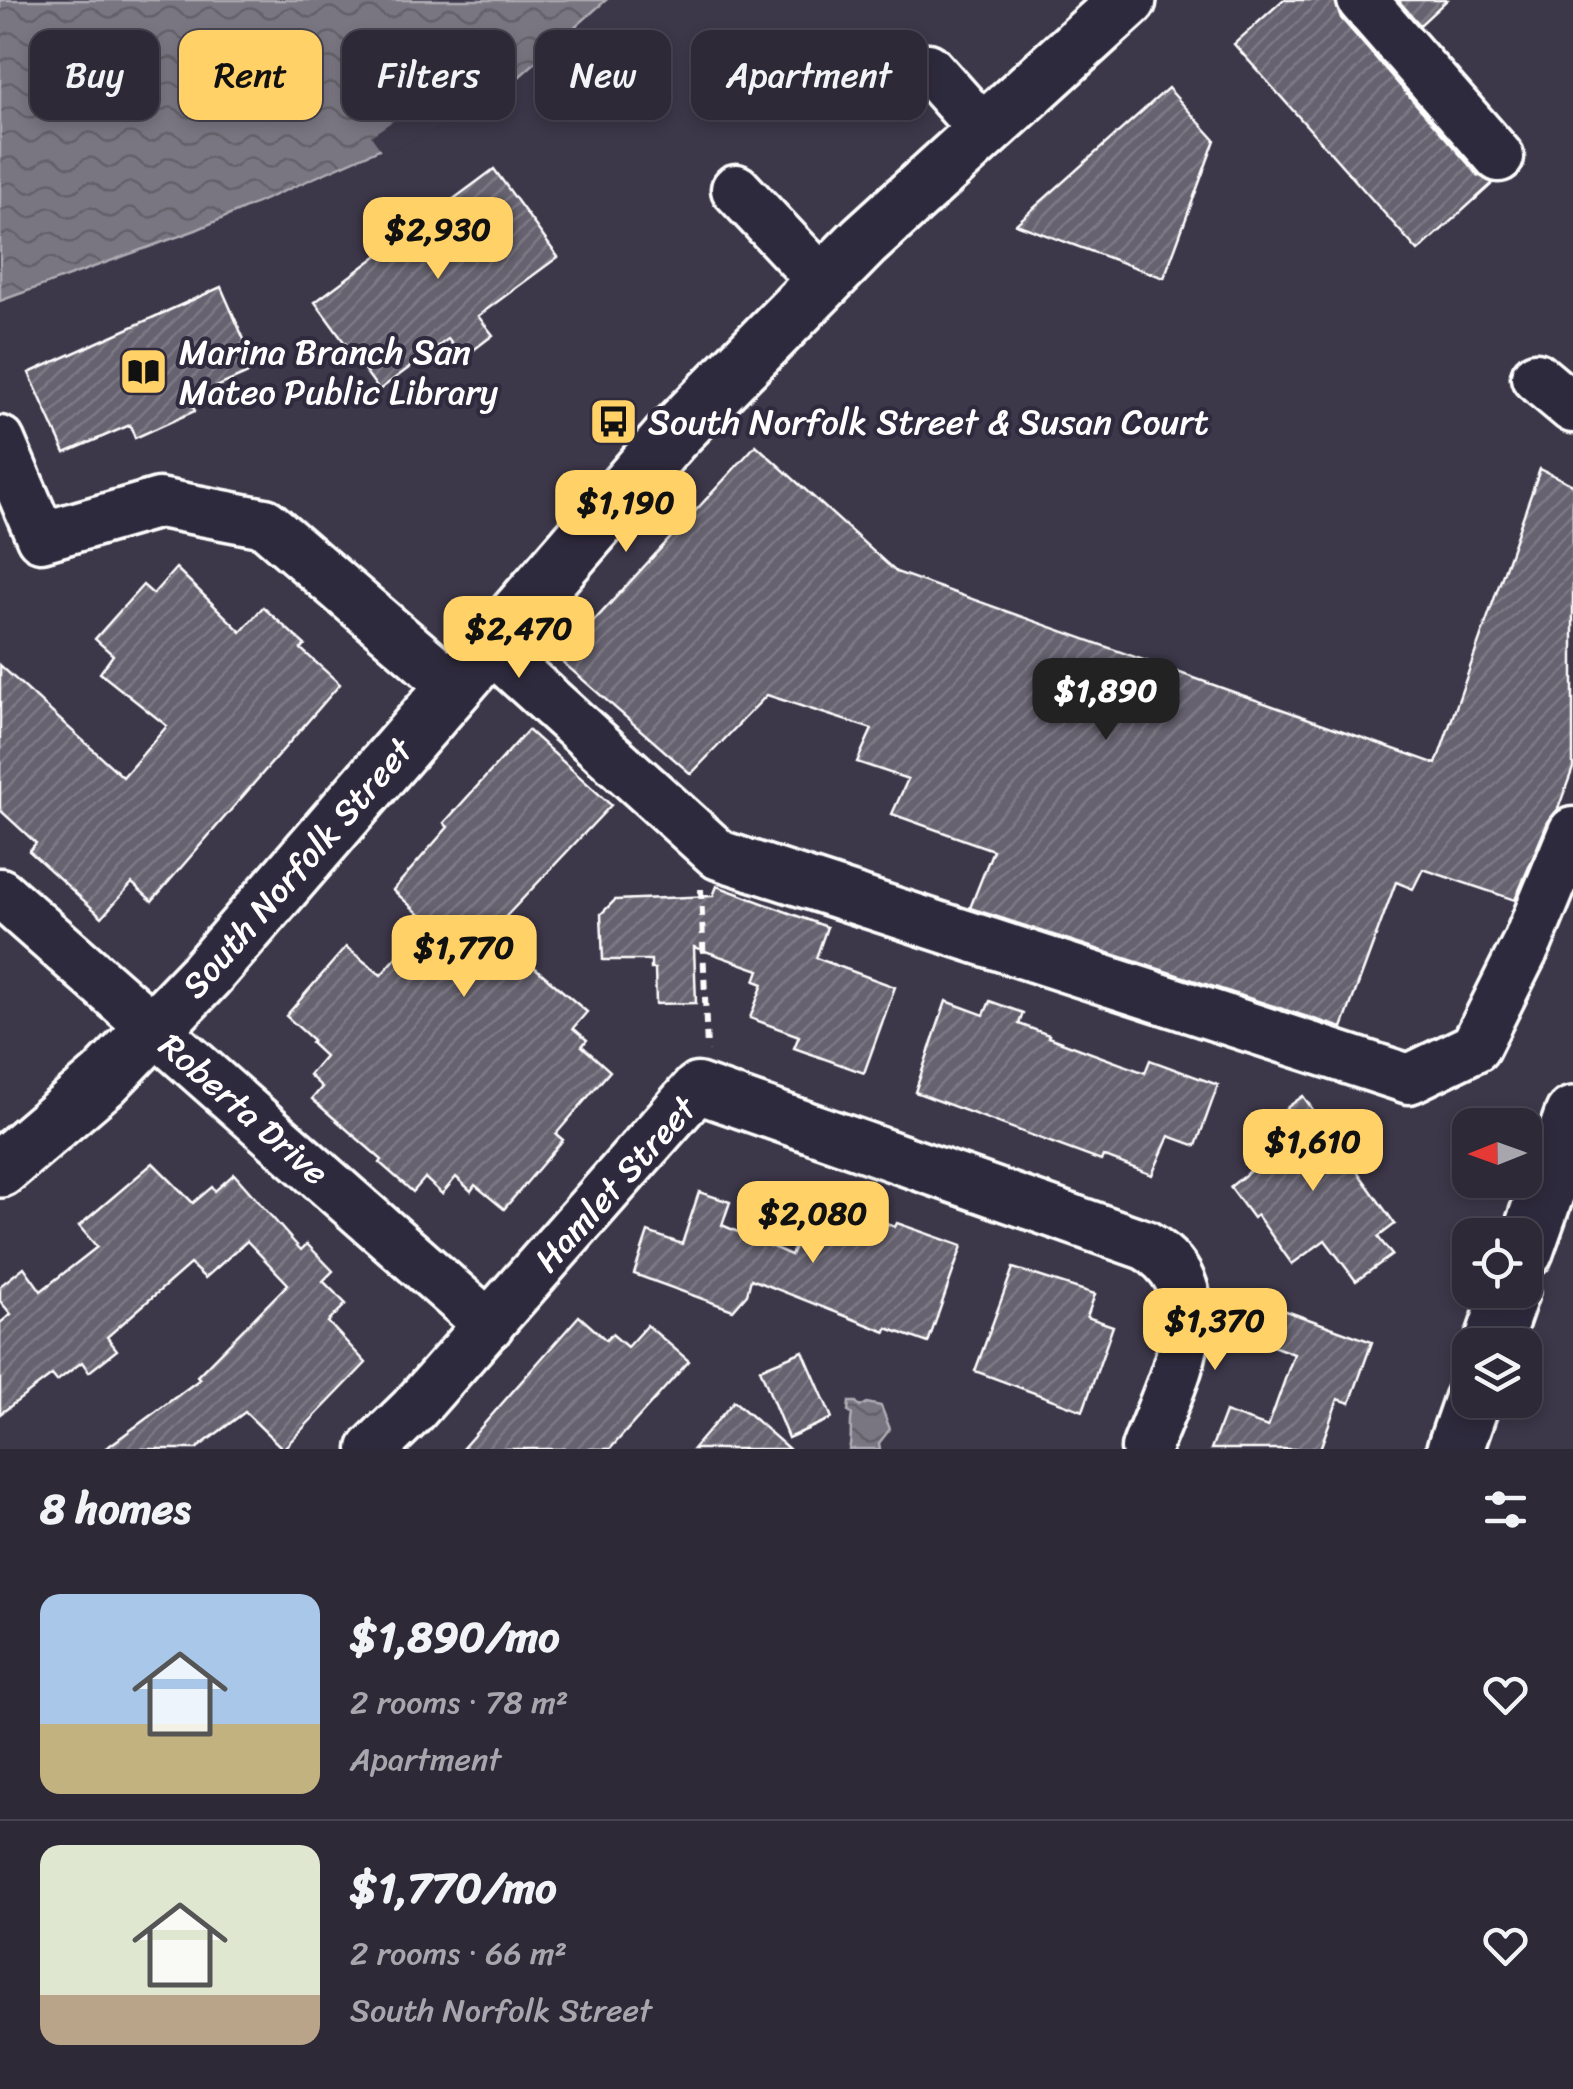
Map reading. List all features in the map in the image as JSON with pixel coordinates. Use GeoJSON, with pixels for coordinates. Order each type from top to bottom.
{"type":"FeatureCollection","features":[{"type":"Feature","properties":{"kind":"main road","name":"South Norfolk Street"},"geometry":{"type":"LineString","coordinates":[[0,1169],[104,1080],[154,1030],[671,437],[823,282],[1128,0]]}},
{"type":"Feature","properties":{"kind":"main road"},"geometry":{"type":"LineString","coordinates":[[1537,1218],[1573,1115]]}},
{"type":"Feature","properties":{"kind":"main road"},"geometry":{"type":"LineString","coordinates":[[1455,1449],[1466,1418]]}},
{"type":"Feature","properties":{"kind":"street"},"geometry":{"type":"LineString","coordinates":[[1362,0],[1499,157]]}},
{"type":"Feature","properties":{"kind":"street"},"geometry":{"type":"LineString","coordinates":[[928,68],[984,132]]}},
{"type":"Feature","properties":{"kind":"street"},"geometry":{"type":"LineString","coordinates":[[736,189],[823,282]]}},
{"type":"Feature","properties":{"kind":"street"},"geometry":{"type":"LineString","coordinates":[[1536,377],[1573,408]]}},
{"type":"Feature","properties":{"kind":"street"},"geometry":{"type":"LineString","coordinates":[[0,441],[41,537],[159,503],[266,523],[473,668],[719,855],[1409,1080],[1475,1047],[1528,941],[1573,832]]}},
{"type":"Feature","properties":{"kind":"street","name":"Roberta Drive"},"geometry":{"type":"LineString","coordinates":[[0,893],[489,1324]]}},
{"type":"Feature","properties":{"kind":"street","name":"Hamlet Street"},"geometry":{"type":"LineString","coordinates":[[373,1449],[414,1410],[697,1088],[1145,1245],[1162,1255],[1176,1269],[1184,1287],[1188,1322],[1185,1341],[1146,1449]]}},
{"type":"Feature","properties":{"kind":"path"},"geometry":{"type":"LineString","coordinates":[[698,836],[709,1092]]}},
{"type":"Feature","properties":{"kind":"water"},"geometry":{"type":"Polygon","coordinates":[[[0,0],[606,0],[572,30],[535,30],[535,63],[515,80],[515,30],[342,30],[342,120],[445,120],[196,230],[0,301],[0,0]]]}},
{"type":"Feature","properties":{"kind":"water"},"geometry":{"type":"Polygon","coordinates":[[[849,1402],[860,1407],[867,1403],[881,1406],[890,1429],[879,1443],[880,1449],[849,1449],[849,1402]]]}},
{"type":"Feature","properties":{"kind":"pier"},"geometry":{"type":"Polygon","coordinates":[[[394,120],[457,120],[383,153],[371,136],[394,120]]]}},
{"type":"Feature","properties":{"kind":"building"},"geometry":{"type":"Polygon","coordinates":[[[1283,0],[1335,0],[1341,18],[1478,175],[1493,183],[1418,251],[1234,44],[1283,0]]]}},
{"type":"Feature","properties":{"kind":"building"},"geometry":{"type":"Polygon","coordinates":[[[1398,0],[1447,0],[1420,25],[1398,0]]]}},
{"type":"Feature","properties":{"kind":"building"},"geometry":{"type":"Polygon","coordinates":[[[1168,88],[1215,140],[1164,278],[1016,224],[1168,88]]]}},
{"type":"Feature","properties":{"kind":"building"},"geometry":{"type":"Polygon","coordinates":[[[494,169],[558,257],[478,316],[493,335],[463,358],[448,339],[379,390],[315,302],[494,169]]]}},
{"type":"Feature","properties":{"kind":"building"},"geometry":{"type":"Polygon","coordinates":[[[221,287],[257,369],[189,399],[195,411],[135,438],[130,425],[65,453],[29,373],[221,287]]]}},
{"type":"Feature","properties":{"kind":"building"},"geometry":{"type":"Polygon","coordinates":[[[756,445],[896,572],[1436,764],[1540,469],[1573,485],[1573,768],[1515,900],[1423,869],[1413,889],[1396,882],[1342,1028],[970,908],[993,850],[892,814],[908,779],[857,762],[872,729],[767,695],[691,774],[559,659],[756,445]]]}},
{"type":"Feature","properties":{"kind":"building"},"geometry":{"type":"Polygon","coordinates":[[[176,568],[241,632],[263,607],[340,684],[152,901],[132,883],[102,917],[29,851],[36,843],[0,810],[0,665],[123,777],[167,726],[100,673],[113,655],[95,639],[143,585],[153,594],[176,568]]]}},
{"type":"Feature","properties":{"kind":"building"},"geometry":{"type":"Polygon","coordinates":[[[528,730],[611,805],[497,926],[526,960],[587,1012],[573,1028],[587,1040],[582,1046],[610,1071],[556,1134],[563,1140],[504,1209],[475,1185],[471,1191],[456,1177],[442,1194],[425,1178],[413,1192],[380,1163],[382,1160],[312,1099],[322,1087],[309,1075],[325,1056],[286,1016],[346,947],[381,975],[428,922],[393,890],[448,827],[444,823],[528,730]]]}},
{"type":"Feature","properties":{"kind":"building"},"geometry":{"type":"Polygon","coordinates":[[[717,886],[827,927],[816,958],[895,987],[864,1073],[794,1048],[799,1036],[750,1018],[763,984],[755,981],[759,970],[694,947],[696,1003],[656,1004],[651,960],[603,960],[601,914],[615,900],[713,896],[717,886]]]}},
{"type":"Feature","properties":{"kind":"building"},"geometry":{"type":"Polygon","coordinates":[[[946,1001],[984,1015],[990,1001],[1023,1013],[1019,1024],[1145,1073],[1150,1060],[1218,1085],[1196,1146],[1169,1136],[1152,1175],[1103,1156],[1101,1161],[915,1092],[946,1001]]]}},
{"type":"Feature","properties":{"kind":"building"},"geometry":{"type":"Polygon","coordinates":[[[1303,1096],[1395,1224],[1378,1237],[1392,1255],[1356,1281],[1325,1240],[1292,1264],[1257,1215],[1253,1218],[1230,1187],[1255,1167],[1245,1164],[1271,1145],[1259,1128],[1303,1096]]]}},
{"type":"Feature","properties":{"kind":"building"},"geometry":{"type":"Polygon","coordinates":[[[153,1163],[193,1203],[234,1174],[301,1250],[307,1244],[333,1271],[323,1281],[346,1304],[328,1322],[366,1363],[283,1449],[245,1412],[196,1449],[105,1449],[200,1379],[197,1376],[288,1284],[247,1241],[205,1278],[190,1264],[107,1337],[117,1350],[89,1372],[82,1362],[57,1381],[52,1375],[0,1414],[0,1323],[11,1314],[0,1301],[0,1286],[24,1267],[41,1291],[97,1247],[79,1226],[153,1163]]]}},
{"type":"Feature","properties":{"kind":"building"},"geometry":{"type":"Polygon","coordinates":[[[699,1192],[730,1202],[722,1225],[791,1255],[818,1197],[895,1227],[897,1223],[962,1246],[928,1343],[887,1328],[886,1332],[751,1279],[747,1294],[733,1310],[634,1274],[648,1232],[682,1244],[699,1192]]]}},
{"type":"Feature","properties":{"kind":"building"},"geometry":{"type":"Polygon","coordinates":[[[1013,1268],[1095,1294],[1087,1317],[1113,1326],[1083,1411],[975,1371],[1013,1268]]]}},
{"type":"Feature","properties":{"kind":"building"},"geometry":{"type":"Polygon","coordinates":[[[1275,1307],[1372,1342],[1350,1403],[1338,1399],[1320,1449],[1211,1449],[1225,1412],[1268,1427],[1294,1354],[1262,1342],[1275,1307]]]}},
{"type":"Feature","properties":{"kind":"building"},"geometry":{"type":"Polygon","coordinates":[[[579,1316],[606,1340],[612,1334],[627,1347],[647,1325],[689,1361],[610,1449],[462,1449],[579,1316]]]}},
{"type":"Feature","properties":{"kind":"building"},"geometry":{"type":"Polygon","coordinates":[[[803,1351],[832,1418],[788,1438],[760,1369],[803,1351]]]}},
{"type":"Feature","properties":{"kind":"building"},"geometry":{"type":"Polygon","coordinates":[[[734,1401],[789,1449],[693,1449],[734,1401]]]}},
{"type":"Feature","properties":{"kind":"place","name":"Marina Branch San Mateo Public Library"},"geometry":{"type":"Point","coordinates":[144,372]}},
{"type":"Feature","properties":{"kind":"place","name":"South Norfolk Street & Susan Court"},"geometry":{"type":"Point","coordinates":[613,422]}}]}
